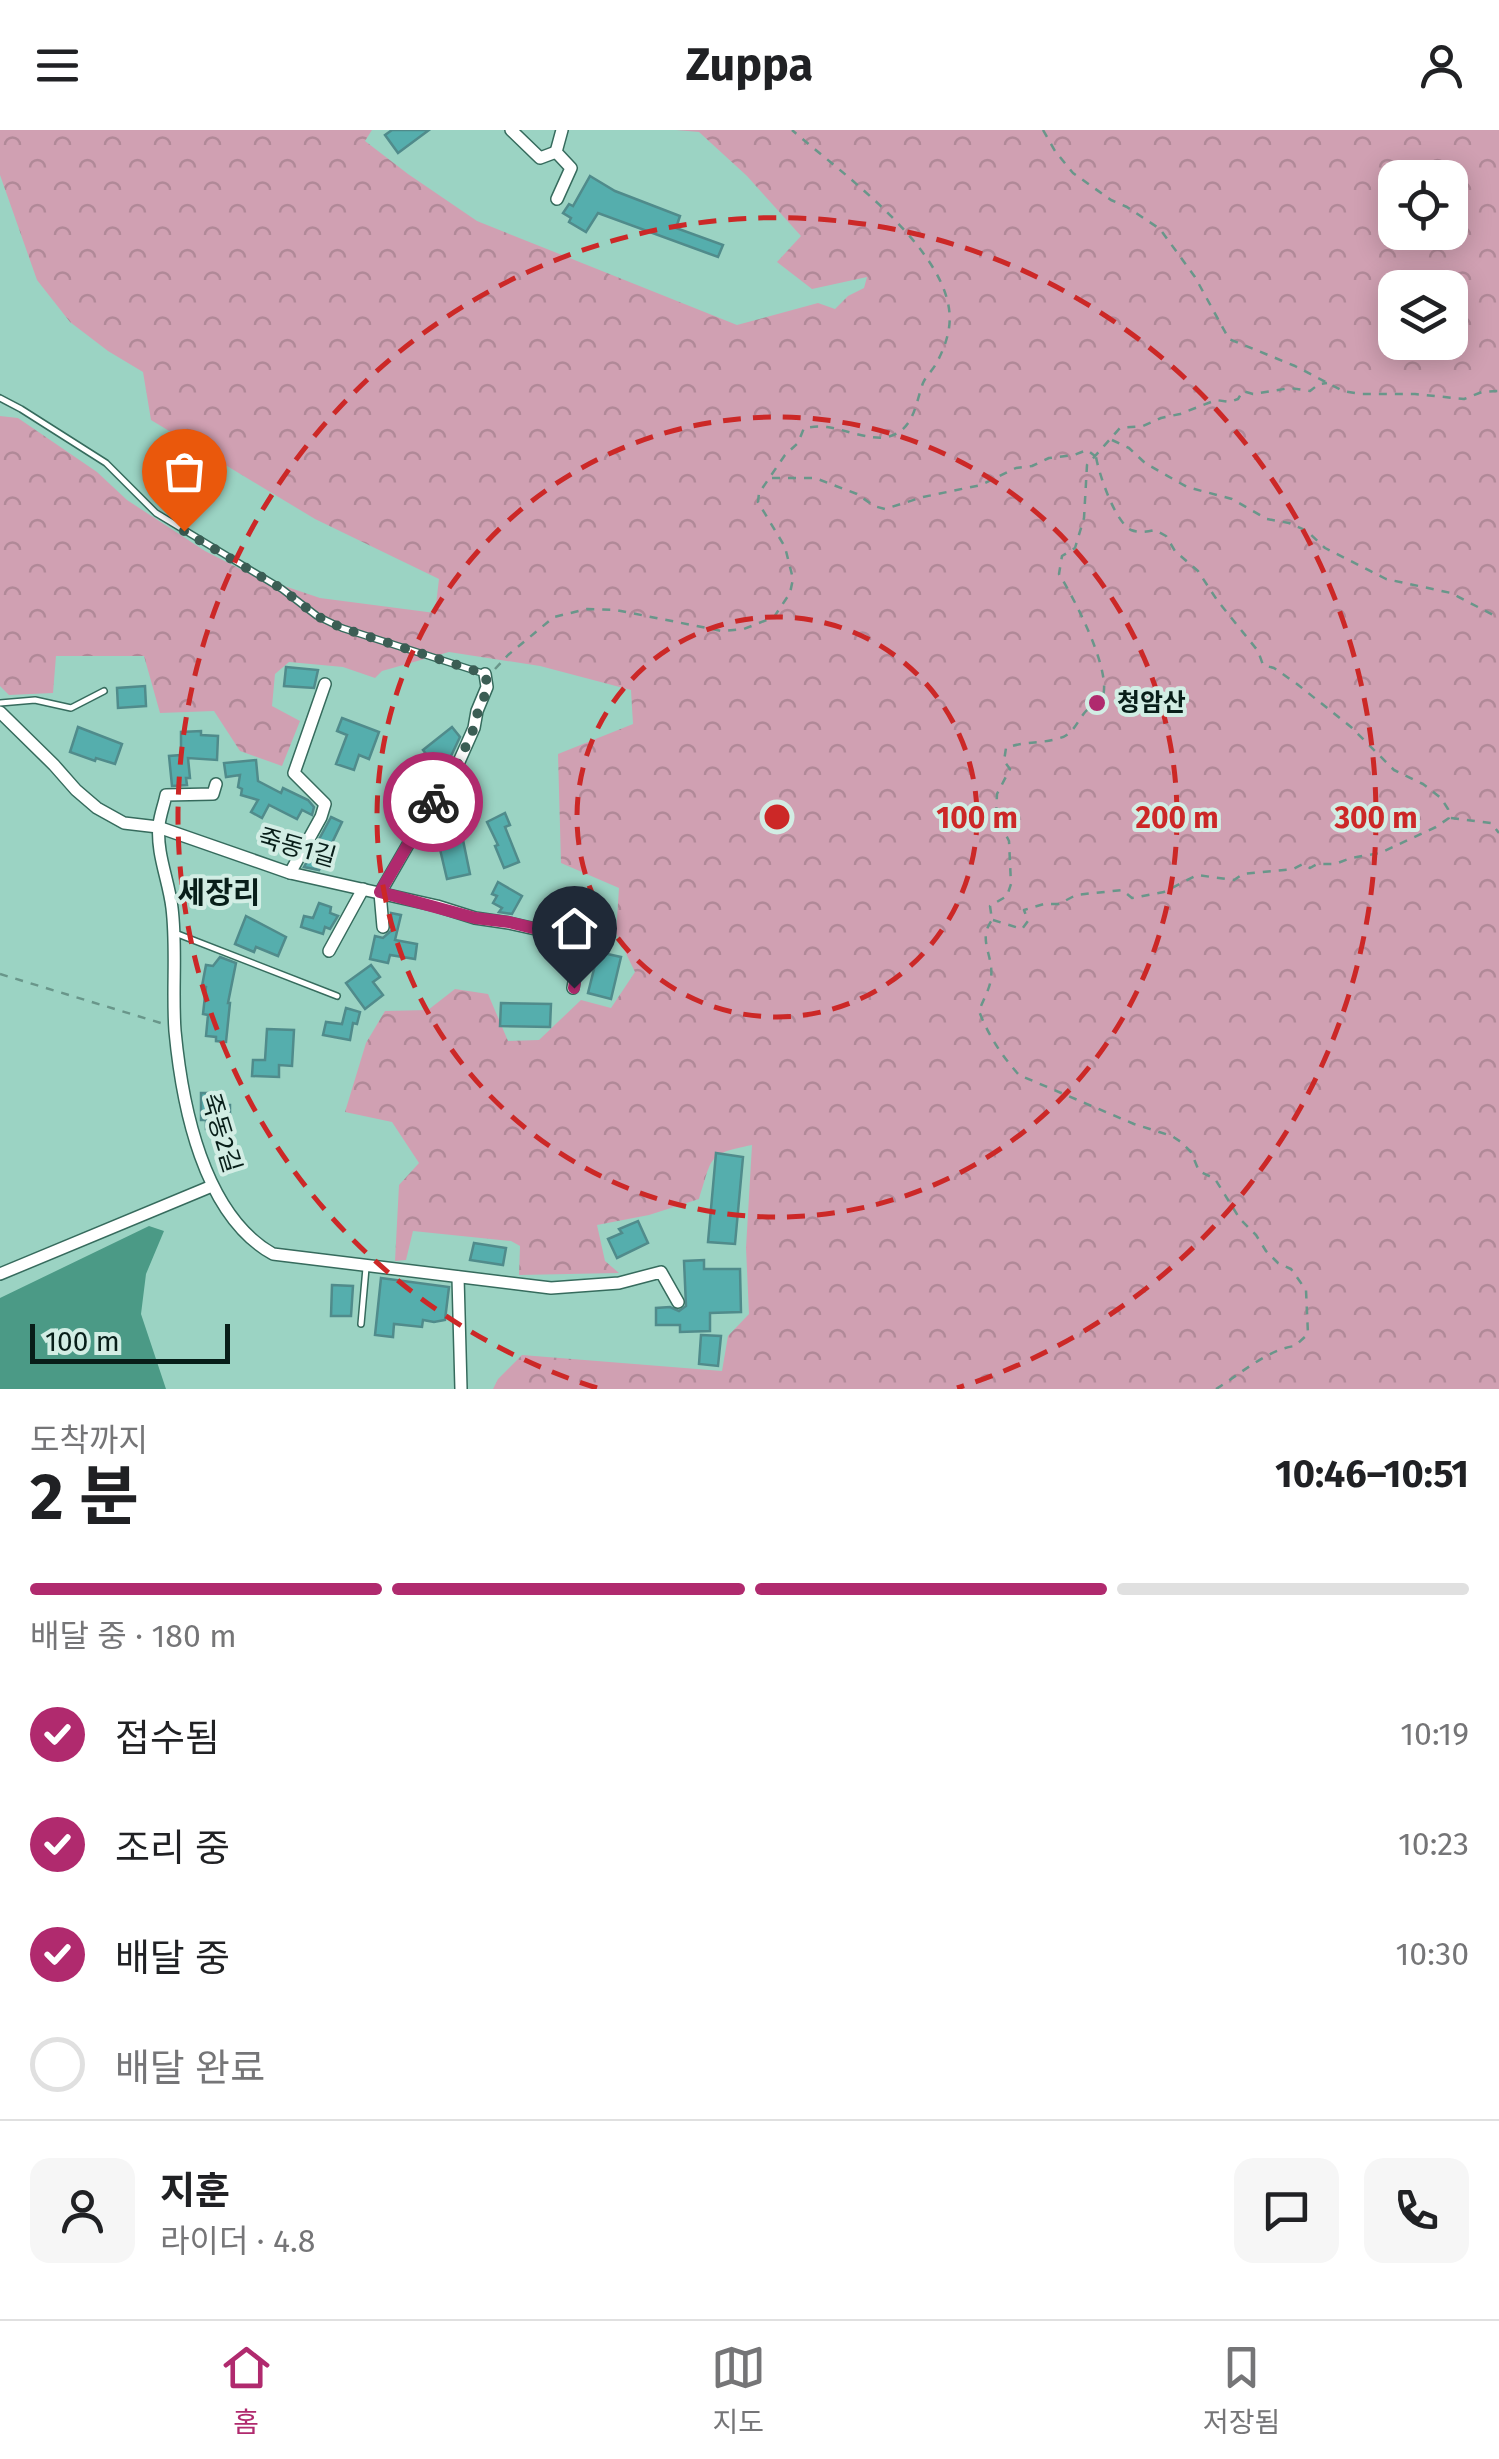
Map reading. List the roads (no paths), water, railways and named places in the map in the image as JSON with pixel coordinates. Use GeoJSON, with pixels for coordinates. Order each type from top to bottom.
{"type":"FeatureCollection","features":[{"type":"Feature","properties":{"kind":"street"},"geometry":{"type":"LineString","coordinates":[[511,130],[540,158],[556,152]]}},
{"type":"Feature","properties":{"kind":"street"},"geometry":{"type":"LineString","coordinates":[[556,152],[562,130]]}},
{"type":"Feature","properties":{"kind":"street"},"geometry":{"type":"LineString","coordinates":[[556,152],[571,168],[557,199]]}},
{"type":"Feature","properties":{"kind":"street"},"geometry":{"type":"LineString","coordinates":[[383,927],[380,892],[458,764],[488,688],[485,674]]}},
{"type":"Feature","properties":{"kind":"street"},"geometry":{"type":"LineString","coordinates":[[290,873],[325,804],[294,773],[325,684]]}},
{"type":"Feature","properties":{"kind":"street","name":"죽동1길"},"geometry":{"type":"LineString","coordinates":[[0,712],[76,790],[124,823],[158,827],[290,873],[475,918],[566,933],[578,960],[574,988]]}},
{"type":"Feature","properties":{"kind":"street"},"geometry":{"type":"LineString","coordinates":[[158,827],[166,796],[213,794],[216,784]]}},
{"type":"Feature","properties":{"kind":"street","name":"죽동2길"},"geometry":{"type":"LineString","coordinates":[[158,827],[172,908],[175,1027],[194,1138],[212,1186],[257,1245],[274,1254],[552,1288],[619,1283],[661,1272],[678,1302]]}},
{"type":"Feature","properties":{"kind":"street"},"geometry":{"type":"LineString","coordinates":[[330,951],[364,889]]}},
{"type":"Feature","properties":{"kind":"street"},"geometry":{"type":"LineString","coordinates":[[0,1274],[212,1186]]}},
{"type":"Feature","properties":{"kind":"street"},"geometry":{"type":"LineString","coordinates":[[458,1277],[460,1389]]}},
{"type":"Feature","properties":{"kind":"lane"},"geometry":{"type":"LineString","coordinates":[[0,398],[106,463],[156,513],[282,589],[317,616],[342,628],[485,674]]}},
{"type":"Feature","properties":{"kind":"lane"},"geometry":{"type":"LineString","coordinates":[[0,704],[35,700],[71,708],[104,691]]}},
{"type":"Feature","properties":{"kind":"lane"},"geometry":{"type":"LineString","coordinates":[[173,932],[337,996]]}},
{"type":"Feature","properties":{"kind":"lane"},"geometry":{"type":"LineString","coordinates":[[361,1324],[366,1265]]}},
{"type":"Feature","properties":{"kind":"place","name":"청암산"},"geometry":{"type":"Point","coordinates":[1097,703]}},
{"type":"Feature","properties":{"kind":"district","name":"세장리"},"geometry":{"type":"Point","coordinates":[219,893]}}]}
